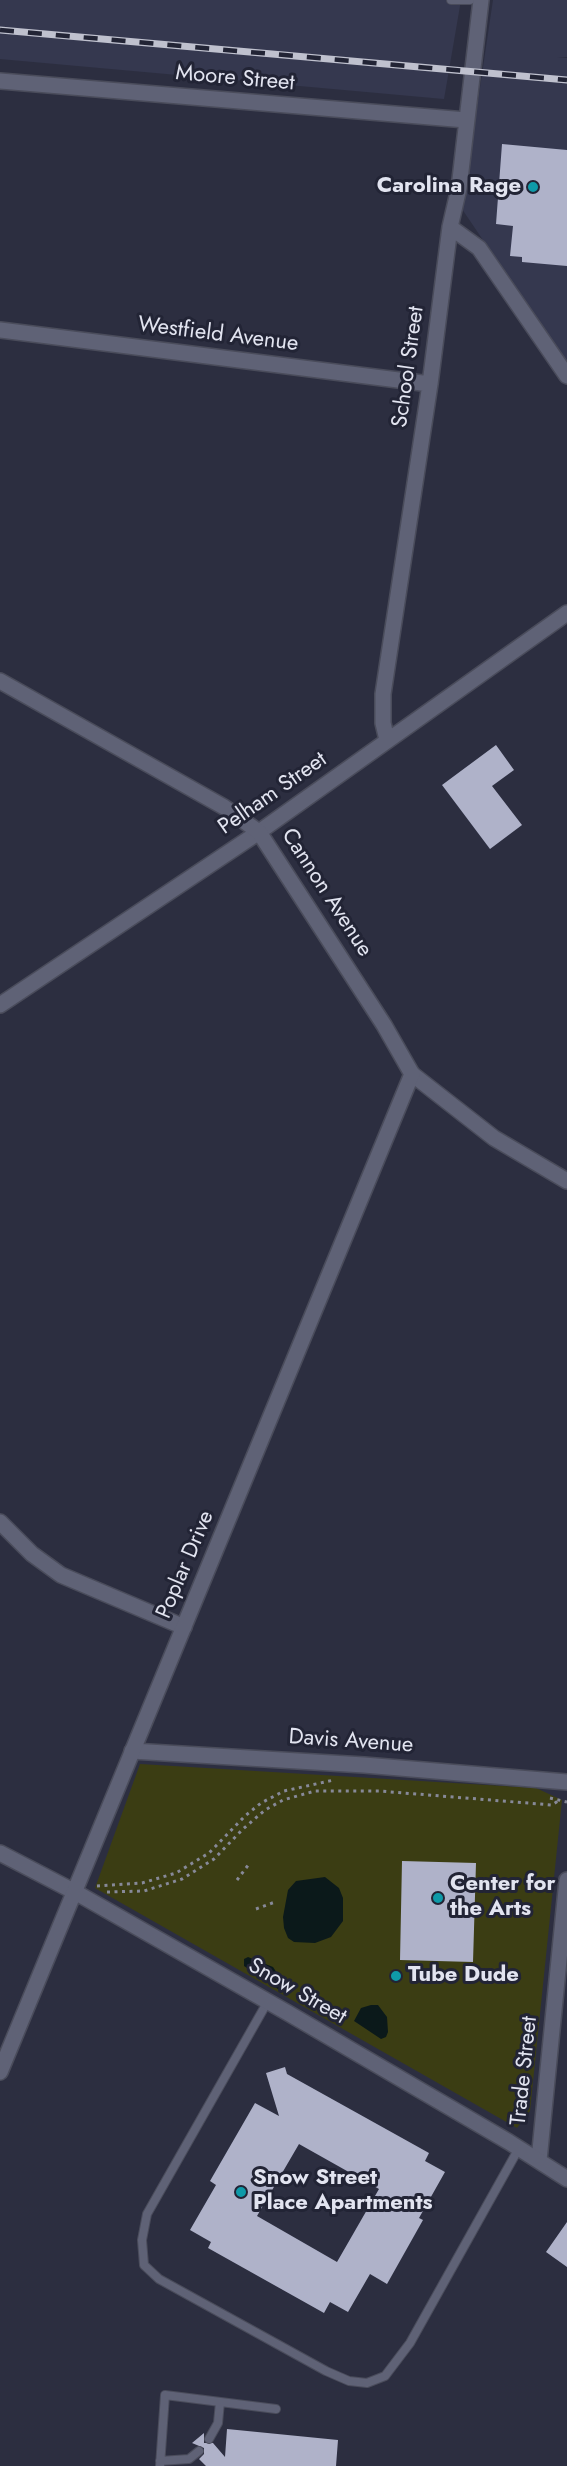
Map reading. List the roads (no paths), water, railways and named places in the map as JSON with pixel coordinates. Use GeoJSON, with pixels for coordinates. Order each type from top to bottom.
{"type":"FeatureCollection","features":[{"type":"Feature","properties":{"kind":"street","name":"School Street"},"geometry":{"type":"LineString","coordinates":[[387,740],[383,723],[383,694],[430,384],[450,227],[459,188],[481,0]]}},
{"type":"Feature","properties":{"kind":"street","name":"Moore Street"},"geometry":{"type":"LineString","coordinates":[[0,81],[466,120]]}},
{"type":"Feature","properties":{"kind":"street"},"geometry":{"type":"LineString","coordinates":[[450,227],[479,248],[567,376]]}},
{"type":"Feature","properties":{"kind":"street","name":"Westfield Avenue"},"geometry":{"type":"LineString","coordinates":[[0,330],[430,384]]}},
{"type":"Feature","properties":{"kind":"street","name":"Pelham Street"},"geometry":{"type":"LineString","coordinates":[[0,1005],[259,832],[567,613]]}},
{"type":"Feature","properties":{"kind":"street","name":"Cannon Avenue"},"geometry":{"type":"LineString","coordinates":[[0,681],[224,807],[259,832],[384,1025],[412,1074],[494,1138],[567,1181]]}},
{"type":"Feature","properties":{"kind":"street","name":"Poplar Drive"},"geometry":{"type":"LineString","coordinates":[[0,2072],[412,1074]]}},
{"type":"Feature","properties":{"kind":"street"},"geometry":{"type":"LineString","coordinates":[[0,1522],[32,1554],[62,1575],[184,1627]]}},
{"type":"Feature","properties":{"kind":"street","name":"Davis Avenue"},"geometry":{"type":"LineString","coordinates":[[132,1751],[364,1765],[567,1782]]}},
{"type":"Feature","properties":{"kind":"street","name":"Snow Street"},"geometry":{"type":"LineString","coordinates":[[0,1853],[75,1892],[268,2001],[519,2148],[567,2179]]}},
{"type":"Feature","properties":{"kind":"street","name":"Trade Street"},"geometry":{"type":"LineString","coordinates":[[539,2160],[567,1880]]}},
{"type":"Feature","properties":{"kind":"lane"},"geometry":{"type":"LineString","coordinates":[[451,0],[470,0]]}},
{"type":"Feature","properties":{"kind":"lane"},"geometry":{"type":"LineString","coordinates":[[268,2001],[147,2214],[142,2240],[144,2265],[159,2279],[326,2371],[349,2381],[367,2383],[385,2376],[410,2343],[519,2148]]}},
{"type":"Feature","properties":{"kind":"lane"},"geometry":{"type":"LineString","coordinates":[[199,2451],[189,2458],[160,2464],[165,2395],[276,2409]]}},
{"type":"Feature","properties":{"kind":"lane"},"geometry":{"type":"LineString","coordinates":[[209,2439],[218,2423],[220,2402]]}},
{"type":"Feature","properties":{"kind":"railway"},"geometry":{"type":"LineString","coordinates":[[0,30],[567,80]]}},
{"type":"Feature","properties":{"kind":"place","name":"Carolina Rage"},"geometry":{"type":"Point","coordinates":[533,187]}},
{"type":"Feature","properties":{"kind":"place","name":"Center for the Arts"},"geometry":{"type":"Point","coordinates":[438,1898]}},
{"type":"Feature","properties":{"kind":"place","name":"Tube Dude"},"geometry":{"type":"Point","coordinates":[396,1976]}},
{"type":"Feature","properties":{"kind":"place","name":"Snow Street Place Apartments"},"geometry":{"type":"Point","coordinates":[241,2192]}}]}
